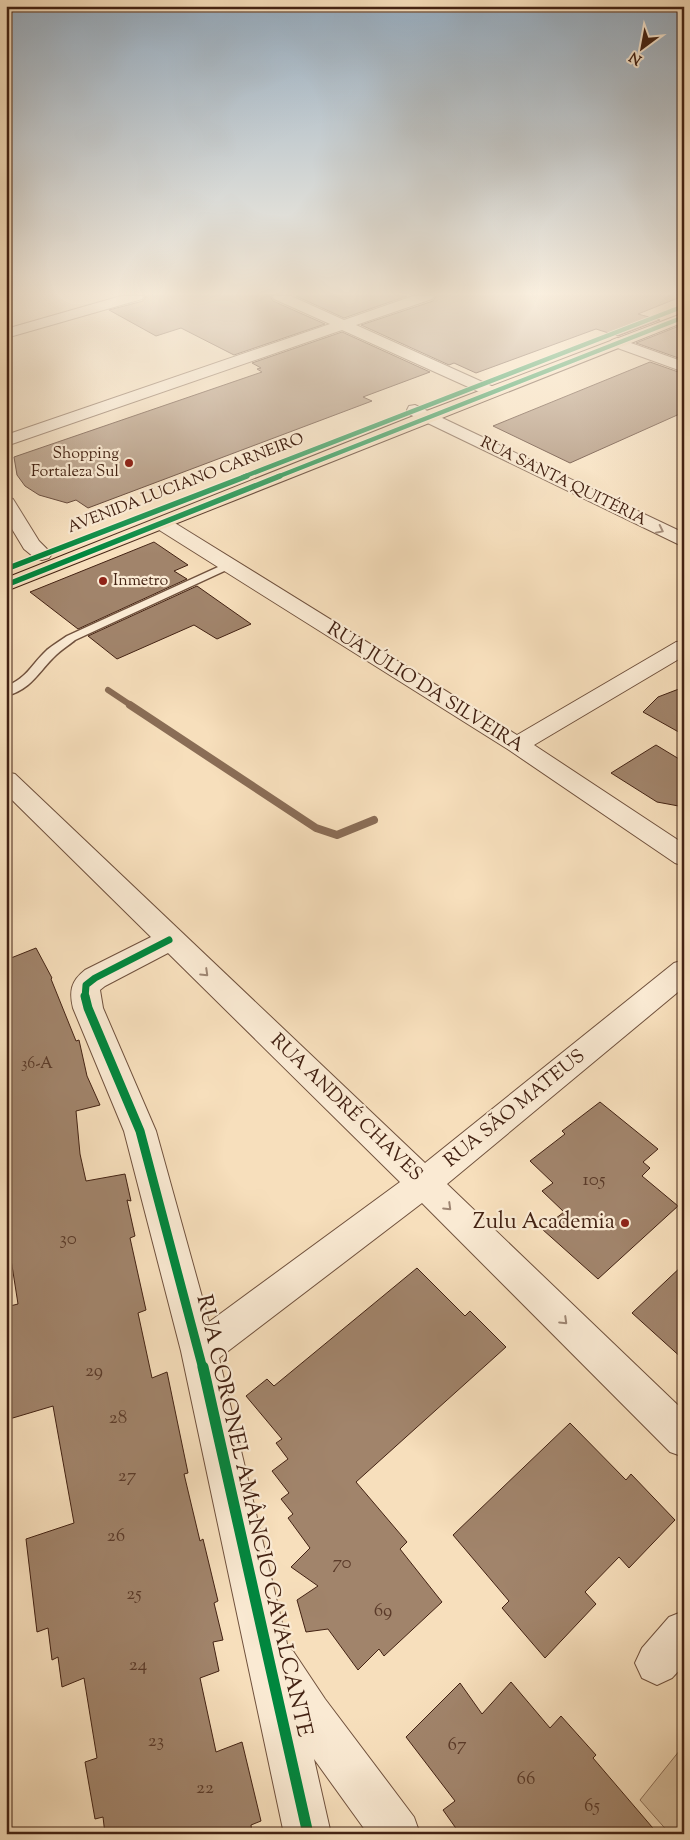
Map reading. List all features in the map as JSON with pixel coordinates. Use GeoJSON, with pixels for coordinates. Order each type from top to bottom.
{"type":"FeatureCollection","features":[{"type":"Feature","properties":{"kind":"main road","name":"AVENIDA LUCIANO CARNEIRO"},"geometry":{"type":"LineString","coordinates":[[485,389],[502,382]]}},
{"type":"Feature","properties":{"kind":"main road","name":"AVENIDA LUCIANO CARNEIRO"},"geometry":{"type":"LineString","coordinates":[[6,569],[505,382]]}},
{"type":"Feature","properties":{"kind":"main road","name":"AVENIDA LUCIANO CARNEIRO"},"geometry":{"type":"LineString","coordinates":[[6,585],[163,524],[421,413]]}},
{"type":"Feature","properties":{"kind":"street"},"geometry":{"type":"LineString","coordinates":[[6,441],[176,382]]}},
{"type":"Feature","properties":{"kind":"street"},"geometry":{"type":"LineString","coordinates":[[469,382],[485,389]]}},
{"type":"Feature","properties":{"kind":"street","name":"RUA SANTA QUITÉRIA"},"geometry":{"type":"LineString","coordinates":[[421,413],[684,541]]}},
{"type":"Feature","properties":{"kind":"street"},"geometry":{"type":"LineString","coordinates":[[6,503],[31,545],[42,554]]}},
{"type":"Feature","properties":{"kind":"street","name":"RUA JÚLIO DA SILVEIRA"},"geometry":{"type":"LineString","coordinates":[[163,524],[517,745],[684,856]]}},
{"type":"Feature","properties":{"kind":"street"},"geometry":{"type":"LineString","coordinates":[[517,745],[684,647]]}},
{"type":"Feature","properties":{"kind":"street","name":"RUA ANDRÉ CHAVES"},"geometry":{"type":"LineString","coordinates":[[6,780],[424,1183],[684,1438]]}},
{"type":"Feature","properties":{"kind":"street","name":"RUA CORONEL AMÂNCIO CAVALCANTE"},"geometry":{"type":"LineString","coordinates":[[170,940],[95,978],[86,985],[85,996],[88,1008],[140,1131],[199,1351],[308,1834]]}},
{"type":"Feature","properties":{"kind":"street","name":"RUA SÃO MATEUS"},"geometry":{"type":"LineString","coordinates":[[199,1351],[424,1183],[684,971]]}},
{"type":"Feature","properties":{"kind":"street"},"geometry":{"type":"LineString","coordinates":[[657,1663],[684,1632]]}},
{"type":"Feature","properties":{"kind":"street"},"geometry":{"type":"LineString","coordinates":[[267,1648],[309,1715],[397,1834]]}},
{"type":"Feature","properties":{"kind":"lane"},"geometry":{"type":"LineString","coordinates":[[6,692],[24,683],[36,672],[51,653],[71,638],[230,565]]}},
{"type":"Feature","properties":{"kind":"shaded area"},"geometry":{"type":"Polygon","coordinates":[[[684,1745],[684,1834],[670,1834],[640,1800],[684,1745]]]}},
{"type":"Feature","properties":{"kind":"building","name":"Shopping Fortaleza Sul"},"geometry":{"type":"Polygon","coordinates":[[[233,382],[404,382],[363,397],[372,401],[88,508],[76,500],[67,503],[39,495],[25,486],[17,475],[14,457],[233,382]]]}},
{"type":"Feature","properties":{"kind":"building"},"geometry":{"type":"Polygon","coordinates":[[[601,382],[684,382],[684,412],[570,463],[493,426],[601,382]]]}},
{"type":"Feature","properties":{"kind":"building","name":"Inmetro"},"geometry":{"type":"Polygon","coordinates":[[[154,542],[188,565],[174,571],[187,579],[78,629],[30,592],[154,542]]]}},
{"type":"Feature","properties":{"kind":"building"},"geometry":{"type":"Polygon","coordinates":[[[197,586],[251,624],[217,639],[194,625],[117,659],[88,636],[197,586]]]}},
{"type":"Feature","properties":{"kind":"building"},"geometry":{"type":"Polygon","coordinates":[[[684,687],[684,735],[643,712],[658,697],[684,687]]]}},
{"type":"Feature","properties":{"kind":"building"},"geometry":{"type":"Polygon","coordinates":[[[656,745],[684,762],[684,807],[657,802],[611,773],[656,745]]]}},
{"type":"Feature","properties":{"kind":"building"},"geometry":{"type":"Polygon","coordinates":[[[36,948],[52,978],[76,1041],[79,1040],[87,1076],[100,1105],[76,1111],[80,1154],[86,1181],[125,1174],[131,1201],[127,1200],[135,1236],[130,1238],[146,1310],[138,1313],[152,1378],[167,1372],[188,1473],[184,1474],[200,1541],[203,1539],[218,1601],[214,1603],[223,1640],[213,1642],[219,1671],[200,1678],[216,1752],[242,1742],[261,1821],[251,1825],[252,1834],[105,1834],[103,1817],[95,1819],[85,1762],[97,1758],[84,1678],[62,1687],[58,1657],[52,1660],[48,1628],[37,1632],[26,1539],[74,1523],[53,1406],[6,1420],[6,1307],[18,1304],[6,1227],[6,960],[36,948]]]}},
{"type":"Feature","properties":{"kind":"building"},"geometry":{"type":"Polygon","coordinates":[[[600,1102],[658,1149],[643,1162],[650,1168],[642,1176],[678,1206],[598,1279],[542,1229],[564,1212],[542,1191],[553,1183],[530,1161],[565,1134],[562,1131],[600,1102]]]}},
{"type":"Feature","properties":{"kind":"building"},"geometry":{"type":"Polygon","coordinates":[[[684,1264],[684,1360],[632,1313],[684,1264]]]}},
{"type":"Feature","properties":{"kind":"building"},"geometry":{"type":"Polygon","coordinates":[[[417,1268],[465,1316],[470,1311],[506,1347],[356,1482],[407,1542],[400,1549],[442,1602],[384,1656],[379,1649],[358,1670],[328,1629],[306,1632],[297,1600],[318,1586],[291,1567],[310,1548],[288,1518],[293,1514],[281,1499],[289,1493],[272,1471],[288,1459],[276,1443],[282,1439],[246,1396],[267,1379],[274,1386],[417,1268]]]}},
{"type":"Feature","properties":{"kind":"building"},"geometry":{"type":"Polygon","coordinates":[[[570,1423],[626,1480],[631,1474],[675,1520],[629,1568],[619,1557],[585,1592],[596,1604],[545,1658],[502,1608],[509,1601],[453,1535],[570,1423]]]}},
{"type":"Feature","properties":{"kind":"building"},"geometry":{"type":"Polygon","coordinates":[[[511,1682],[550,1728],[561,1716],[596,1755],[593,1758],[658,1834],[460,1834],[443,1810],[455,1801],[406,1737],[460,1683],[482,1714],[511,1682]]]}},
{"type":"Feature","properties":{"kind":"waterway"},"geometry":{"type":"LineString","coordinates":[[108,690],[132,706]]}},
{"type":"Feature","properties":{"kind":"waterway"},"geometry":{"type":"LineString","coordinates":[[130,705],[316,828],[337,835],[374,820]]}},
{"type":"Feature","properties":{"kind":"cycle path"},"geometry":{"type":"LineString","coordinates":[[6,569],[488,382]]}},
{"type":"Feature","properties":{"kind":"cycle path"},"geometry":{"type":"LineString","coordinates":[[6,585],[517,382]]}},
{"type":"Feature","properties":{"kind":"cycle path"},"geometry":{"type":"LineString","coordinates":[[169,940],[95,978],[86,985],[85,996],[88,1008],[140,1131],[199,1351],[308,1834]]}},
{"type":"Feature","properties":{"kind":"place","name":"Shopping Fortaleza Sul"},"geometry":{"type":"Point","coordinates":[129,463]}},
{"type":"Feature","properties":{"kind":"place","name":"Inmetro"},"geometry":{"type":"Point","coordinates":[103,581]}},
{"type":"Feature","properties":{"kind":"place","name":"Zulu Academia"},"geometry":{"type":"Point","coordinates":[625,1223]}}]}
